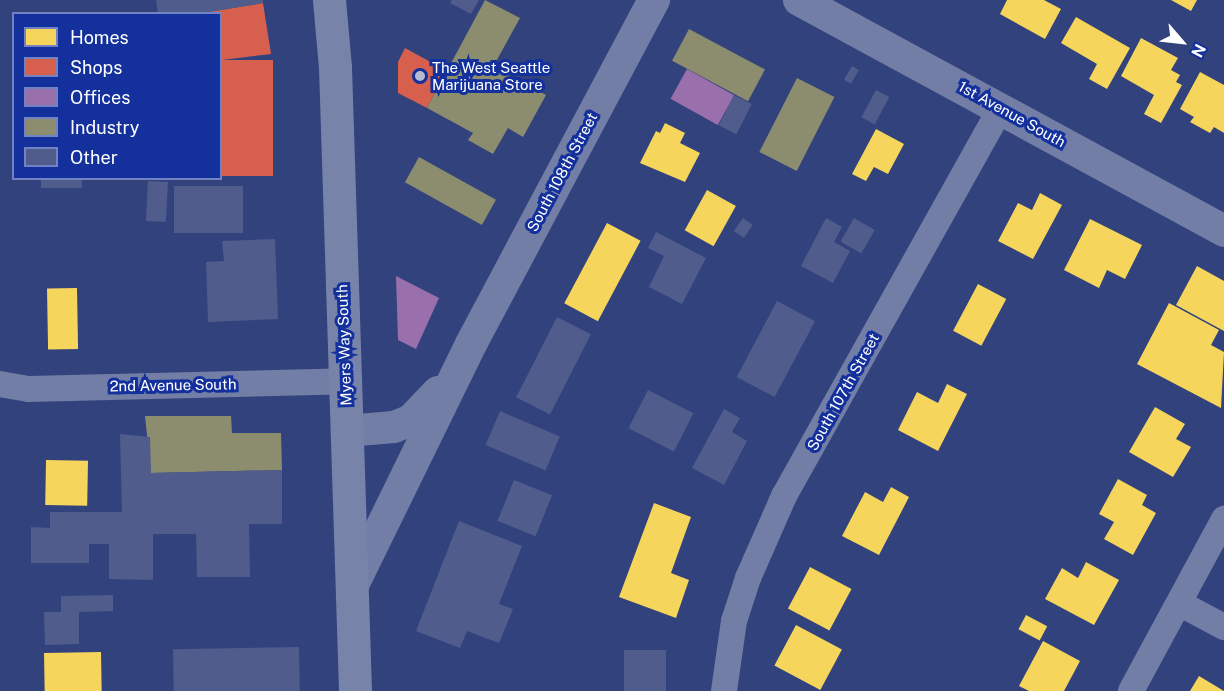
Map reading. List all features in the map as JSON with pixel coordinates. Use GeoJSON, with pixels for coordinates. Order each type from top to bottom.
{"type":"FeatureCollection","features":[{"type":"Feature","properties":{"kind":"main road","name":"Myers Way South"},"geometry":{"type":"LineString","coordinates":[[329,0],[346,381],[355,691]]}},
{"type":"Feature","properties":{"kind":"street","name":"South 108th Street"},"geometry":{"type":"LineString","coordinates":[[353,585],[471,344],[654,0]]}},
{"type":"Feature","properties":{"kind":"street","name":"1st Avenue South"},"geometry":{"type":"LineString","coordinates":[[799,0],[1224,231]]}},
{"type":"Feature","properties":{"kind":"street","name":"South 107th Street"},"geometry":{"type":"LineString","coordinates":[[724,691],[734,621],[748,578],[784,496],[1001,108]]}},
{"type":"Feature","properties":{"kind":"street","name":"South 108th Street"},"geometry":{"type":"LineString","coordinates":[[347,431],[372,432],[411,420],[431,402],[471,344]]}},
{"type":"Feature","properties":{"kind":"street","name":"2nd Avenue South"},"geometry":{"type":"LineString","coordinates":[[0,384],[29,389],[346,381]]}},
{"type":"Feature","properties":{"kind":"street"},"geometry":{"type":"LineString","coordinates":[[1131,691],[1224,519]]}},
{"type":"Feature","properties":{"kind":"street"},"geometry":{"type":"LineString","coordinates":[[1179,603],[1224,627]]}},
{"type":"Feature","properties":{"kind":"building: Homes"},"geometry":{"type":"Polygon","coordinates":[[[1007,0],[1044,0],[1061,9],[1045,39],[1000,14],[1007,0]]]}},
{"type":"Feature","properties":{"kind":"building: Homes"},"geometry":{"type":"Polygon","coordinates":[[[1171,0],[1197,0],[1191,11],[1171,0]]]}},
{"type":"Feature","properties":{"kind":"building: Homes"},"geometry":{"type":"Polygon","coordinates":[[[1076,17],[1130,48],[1107,89],[1089,79],[1097,64],[1061,43],[1076,17]]]}},
{"type":"Feature","properties":{"kind":"building: Homes"},"geometry":{"type":"Polygon","coordinates":[[[1141,38],[1178,58],[1171,70],[1180,75],[1176,82],[1182,85],[1161,123],[1144,114],[1154,95],[1121,76],[1141,38]]]}},
{"type":"Feature","properties":{"kind":"building: Homes"},"geometry":{"type":"Polygon","coordinates":[[[1200,72],[1224,85],[1224,133],[1214,127],[1210,133],[1190,122],[1194,117],[1180,109],[1200,72]]]}},
{"type":"Feature","properties":{"kind":"building: Homes"},"geometry":{"type":"Polygon","coordinates":[[[665,123],[685,133],[680,143],[700,153],[685,182],[640,163],[656,131],[660,133],[665,123]]]}},
{"type":"Feature","properties":{"kind":"building: Homes"},"geometry":{"type":"Polygon","coordinates":[[[876,129],[904,144],[888,174],[874,167],[866,181],[852,174],[876,129]]]}},
{"type":"Feature","properties":{"kind":"building: Homes"},"geometry":{"type":"Polygon","coordinates":[[[707,190],[736,206],[714,246],[685,230],[707,190]]]}},
{"type":"Feature","properties":{"kind":"building: Homes"},"geometry":{"type":"Polygon","coordinates":[[[1040,193],[1062,205],[1033,259],[998,241],[1018,203],[1032,210],[1040,193]]]}},
{"type":"Feature","properties":{"kind":"building: Homes"},"geometry":{"type":"Polygon","coordinates":[[[1090,219],[1142,245],[1125,279],[1107,270],[1099,288],[1064,270],[1090,219]]]}},
{"type":"Feature","properties":{"kind":"building: Homes"},"geometry":{"type":"Polygon","coordinates":[[[607,223],[641,241],[598,321],[564,303],[607,223]]]}},
{"type":"Feature","properties":{"kind":"building: Homes"},"geometry":{"type":"Polygon","coordinates":[[[1197,266],[1224,281],[1224,331],[1176,305],[1197,266]]]}},
{"type":"Feature","properties":{"kind":"building: Homes"},"geometry":{"type":"Polygon","coordinates":[[[978,284],[1006,299],[981,346],[953,331],[978,284]]]}},
{"type":"Feature","properties":{"kind":"building: Homes"},"geometry":{"type":"Polygon","coordinates":[[[77,288],[78,349],[48,350],[47,289],[77,288]]]}},
{"type":"Feature","properties":{"kind":"building: Homes"},"geometry":{"type":"Polygon","coordinates":[[[1169,303],[1219,330],[1211,345],[1224,352],[1221,408],[1137,364],[1169,303]]]}},
{"type":"Feature","properties":{"kind":"building: Homes"},"geometry":{"type":"Polygon","coordinates":[[[947,384],[967,394],[938,451],[898,430],[917,392],[938,403],[947,384]]]}},
{"type":"Feature","properties":{"kind":"building: Homes"},"geometry":{"type":"Polygon","coordinates":[[[1155,407],[1185,424],[1176,439],[1191,447],[1173,477],[1129,452],[1155,407]]]}},
{"type":"Feature","properties":{"kind":"building: Homes"},"geometry":{"type":"Polygon","coordinates":[[[46,460],[88,461],[87,506],[45,505],[46,460]]]}},
{"type":"Feature","properties":{"kind":"building: Homes"},"geometry":{"type":"Polygon","coordinates":[[[1118,479],[1147,495],[1142,505],[1156,513],[1133,555],[1104,539],[1114,522],[1099,514],[1118,479]]]}},
{"type":"Feature","properties":{"kind":"building: Homes"},"geometry":{"type":"Polygon","coordinates":[[[891,487],[909,497],[879,555],[842,536],[865,492],[883,502],[891,487]]]}},
{"type":"Feature","properties":{"kind":"building: Homes"},"geometry":{"type":"Polygon","coordinates":[[[654,503],[691,517],[671,573],[689,580],[676,618],[619,597],[654,503]]]}},
{"type":"Feature","properties":{"kind":"building: Homes"},"geometry":{"type":"Polygon","coordinates":[[[1086,562],[1119,580],[1094,625],[1045,599],[1062,568],[1078,578],[1086,562]]]}},
{"type":"Feature","properties":{"kind":"building: Homes"},"geometry":{"type":"Polygon","coordinates":[[[810,567],[851,589],[829,631],[788,608],[810,567]]]}},
{"type":"Feature","properties":{"kind":"building: Homes"},"geometry":{"type":"Polygon","coordinates":[[[1026,615],[1047,626],[1040,640],[1018,629],[1026,615]]]}},
{"type":"Feature","properties":{"kind":"building: Homes"},"geometry":{"type":"Polygon","coordinates":[[[796,625],[842,649],[820,690],[774,666],[796,625]]]}},
{"type":"Feature","properties":{"kind":"building: Homes"},"geometry":{"type":"Polygon","coordinates":[[[1043,641],[1080,661],[1064,691],[1029,691],[1019,686],[1043,641]]]}},
{"type":"Feature","properties":{"kind":"building: Homes"},"geometry":{"type":"Polygon","coordinates":[[[101,652],[102,691],[45,691],[44,653],[101,652]]]}},
{"type":"Feature","properties":{"kind":"building: Homes"},"geometry":{"type":"Polygon","coordinates":[[[1199,676],[1224,691],[1190,691],[1199,676]]]}},
{"type":"Feature","properties":{"kind":"building: Shops"},"geometry":{"type":"Polygon","coordinates":[[[263,3],[271,54],[222,60],[222,12],[207,12],[263,3]]]}},
{"type":"Feature","properties":{"kind":"building: Shops"},"geometry":{"type":"Polygon","coordinates":[[[405,48],[447,71],[427,108],[398,93],[398,62],[405,48]]]}},
{"type":"Feature","properties":{"kind":"building: Shops"},"geometry":{"type":"Polygon","coordinates":[[[222,60],[273,60],[273,176],[222,176],[222,60]]]}},
{"type":"Feature","properties":{"kind":"building: Offices"},"geometry":{"type":"Polygon","coordinates":[[[687,69],[734,95],[718,125],[671,99],[687,69]]]}},
{"type":"Feature","properties":{"kind":"building: Offices"},"geometry":{"type":"Polygon","coordinates":[[[396,276],[439,298],[416,349],[398,340],[396,276]]]}},
{"type":"Feature","properties":{"kind":"building: Industry"},"geometry":{"type":"Polygon","coordinates":[[[485,0],[520,18],[493,67],[546,95],[523,137],[508,128],[493,154],[468,140],[473,133],[427,108],[485,0]]]}},
{"type":"Feature","properties":{"kind":"building: Industry"},"geometry":{"type":"Polygon","coordinates":[[[689,29],[765,69],[748,101],[672,61],[689,29]]]}},
{"type":"Feature","properties":{"kind":"building: Industry"},"geometry":{"type":"Polygon","coordinates":[[[797,78],[834,97],[797,171],[759,152],[797,78]]]}},
{"type":"Feature","properties":{"kind":"building: Industry"},"geometry":{"type":"Polygon","coordinates":[[[419,157],[496,200],[482,225],[405,182],[419,157]]]}},
{"type":"Feature","properties":{"kind":"building: Industry"},"geometry":{"type":"Polygon","coordinates":[[[145,416],[231,416],[232,433],[281,433],[282,470],[151,473],[145,416]]]}},
{"type":"Feature","properties":{"kind":"building: Other"},"geometry":{"type":"Polygon","coordinates":[[[156,0],[263,0],[263,3],[210,12],[158,12],[156,0]]]}},
{"type":"Feature","properties":{"kind":"building: Other"},"geometry":{"type":"Polygon","coordinates":[[[452,0],[479,0],[471,14],[450,3],[452,0]]]}},
{"type":"Feature","properties":{"kind":"building: Other"},"geometry":{"type":"Polygon","coordinates":[[[852,66],[859,70],[851,84],[844,80],[852,66]]]}},
{"type":"Feature","properties":{"kind":"building: Other"},"geometry":{"type":"Polygon","coordinates":[[[876,90],[889,97],[875,124],[861,117],[876,90]]]}},
{"type":"Feature","properties":{"kind":"building: Other"},"geometry":{"type":"Polygon","coordinates":[[[734,95],[752,104],[736,134],[719,125],[734,95]]]}},
{"type":"Feature","properties":{"kind":"building: Other"},"geometry":{"type":"Polygon","coordinates":[[[41,180],[82,180],[82,188],[41,188],[41,180]]]}},
{"type":"Feature","properties":{"kind":"building: Other"},"geometry":{"type":"Polygon","coordinates":[[[148,181],[168,182],[166,222],[146,221],[148,181]]]}},
{"type":"Feature","properties":{"kind":"building: Other"},"geometry":{"type":"Polygon","coordinates":[[[174,186],[243,186],[243,233],[174,233],[174,186]]]}},
{"type":"Feature","properties":{"kind":"building: Other"},"geometry":{"type":"Polygon","coordinates":[[[743,218],[753,225],[744,238],[734,231],[743,218]]]}},
{"type":"Feature","properties":{"kind":"building: Other"},"geometry":{"type":"Polygon","coordinates":[[[826,218],[842,227],[834,242],[850,251],[833,283],[801,266],[826,218]]]}},
{"type":"Feature","properties":{"kind":"building: Other"},"geometry":{"type":"Polygon","coordinates":[[[854,218],[875,230],[861,253],[840,241],[854,218]]]}},
{"type":"Feature","properties":{"kind":"building: Other"},"geometry":{"type":"Polygon","coordinates":[[[656,232],[706,258],[682,304],[649,287],[664,256],[648,248],[656,232]]]}},
{"type":"Feature","properties":{"kind":"building: Other"},"geometry":{"type":"Polygon","coordinates":[[[275,239],[278,319],[208,322],[206,262],[224,261],[222,241],[275,239]]]}},
{"type":"Feature","properties":{"kind":"building: Other"},"geometry":{"type":"Polygon","coordinates":[[[777,301],[815,321],[775,397],[737,377],[777,301]]]}},
{"type":"Feature","properties":{"kind":"building: Other"},"geometry":{"type":"Polygon","coordinates":[[[557,317],[591,334],[550,414],[516,397],[557,317]]]}},
{"type":"Feature","properties":{"kind":"building: Other"},"geometry":{"type":"Polygon","coordinates":[[[648,390],[693,413],[674,451],[628,428],[648,390]]]}},
{"type":"Feature","properties":{"kind":"building: Other"},"geometry":{"type":"Polygon","coordinates":[[[724,409],[740,418],[732,432],[747,441],[724,485],[692,468],[724,409]]]}},
{"type":"Feature","properties":{"kind":"building: Other"},"geometry":{"type":"Polygon","coordinates":[[[500,411],[560,436],[545,470],[486,445],[500,411]]]}},
{"type":"Feature","properties":{"kind":"building: Other"},"geometry":{"type":"Polygon","coordinates":[[[120,434],[150,437],[151,473],[282,470],[282,524],[249,524],[250,577],[197,577],[196,534],[153,534],[153,580],[109,579],[109,544],[89,544],[89,563],[31,563],[31,527],[50,528],[50,512],[122,512],[120,434]]]}},
{"type":"Feature","properties":{"kind":"building: Other"},"geometry":{"type":"Polygon","coordinates":[[[514,480],[552,495],[536,536],[498,521],[514,480]]]}},
{"type":"Feature","properties":{"kind":"building: Other"},"geometry":{"type":"Polygon","coordinates":[[[459,521],[522,546],[499,604],[513,609],[499,643],[467,631],[460,648],[416,631],[459,521]]]}},
{"type":"Feature","properties":{"kind":"building: Other"},"geometry":{"type":"Polygon","coordinates":[[[113,595],[113,611],[79,612],[79,644],[45,645],[44,612],[61,612],[61,596],[113,595]]]}},
{"type":"Feature","properties":{"kind":"building: Other"},"geometry":{"type":"Polygon","coordinates":[[[299,647],[300,691],[174,691],[173,649],[299,647]]]}},
{"type":"Feature","properties":{"kind":"building: Other"},"geometry":{"type":"Polygon","coordinates":[[[624,650],[666,650],[666,691],[624,691],[624,650]]]}},
{"type":"Feature","properties":{"kind":"place","name":"The West Seattle Marijuana Store"},"geometry":{"type":"Point","coordinates":[420,76]}}]}
